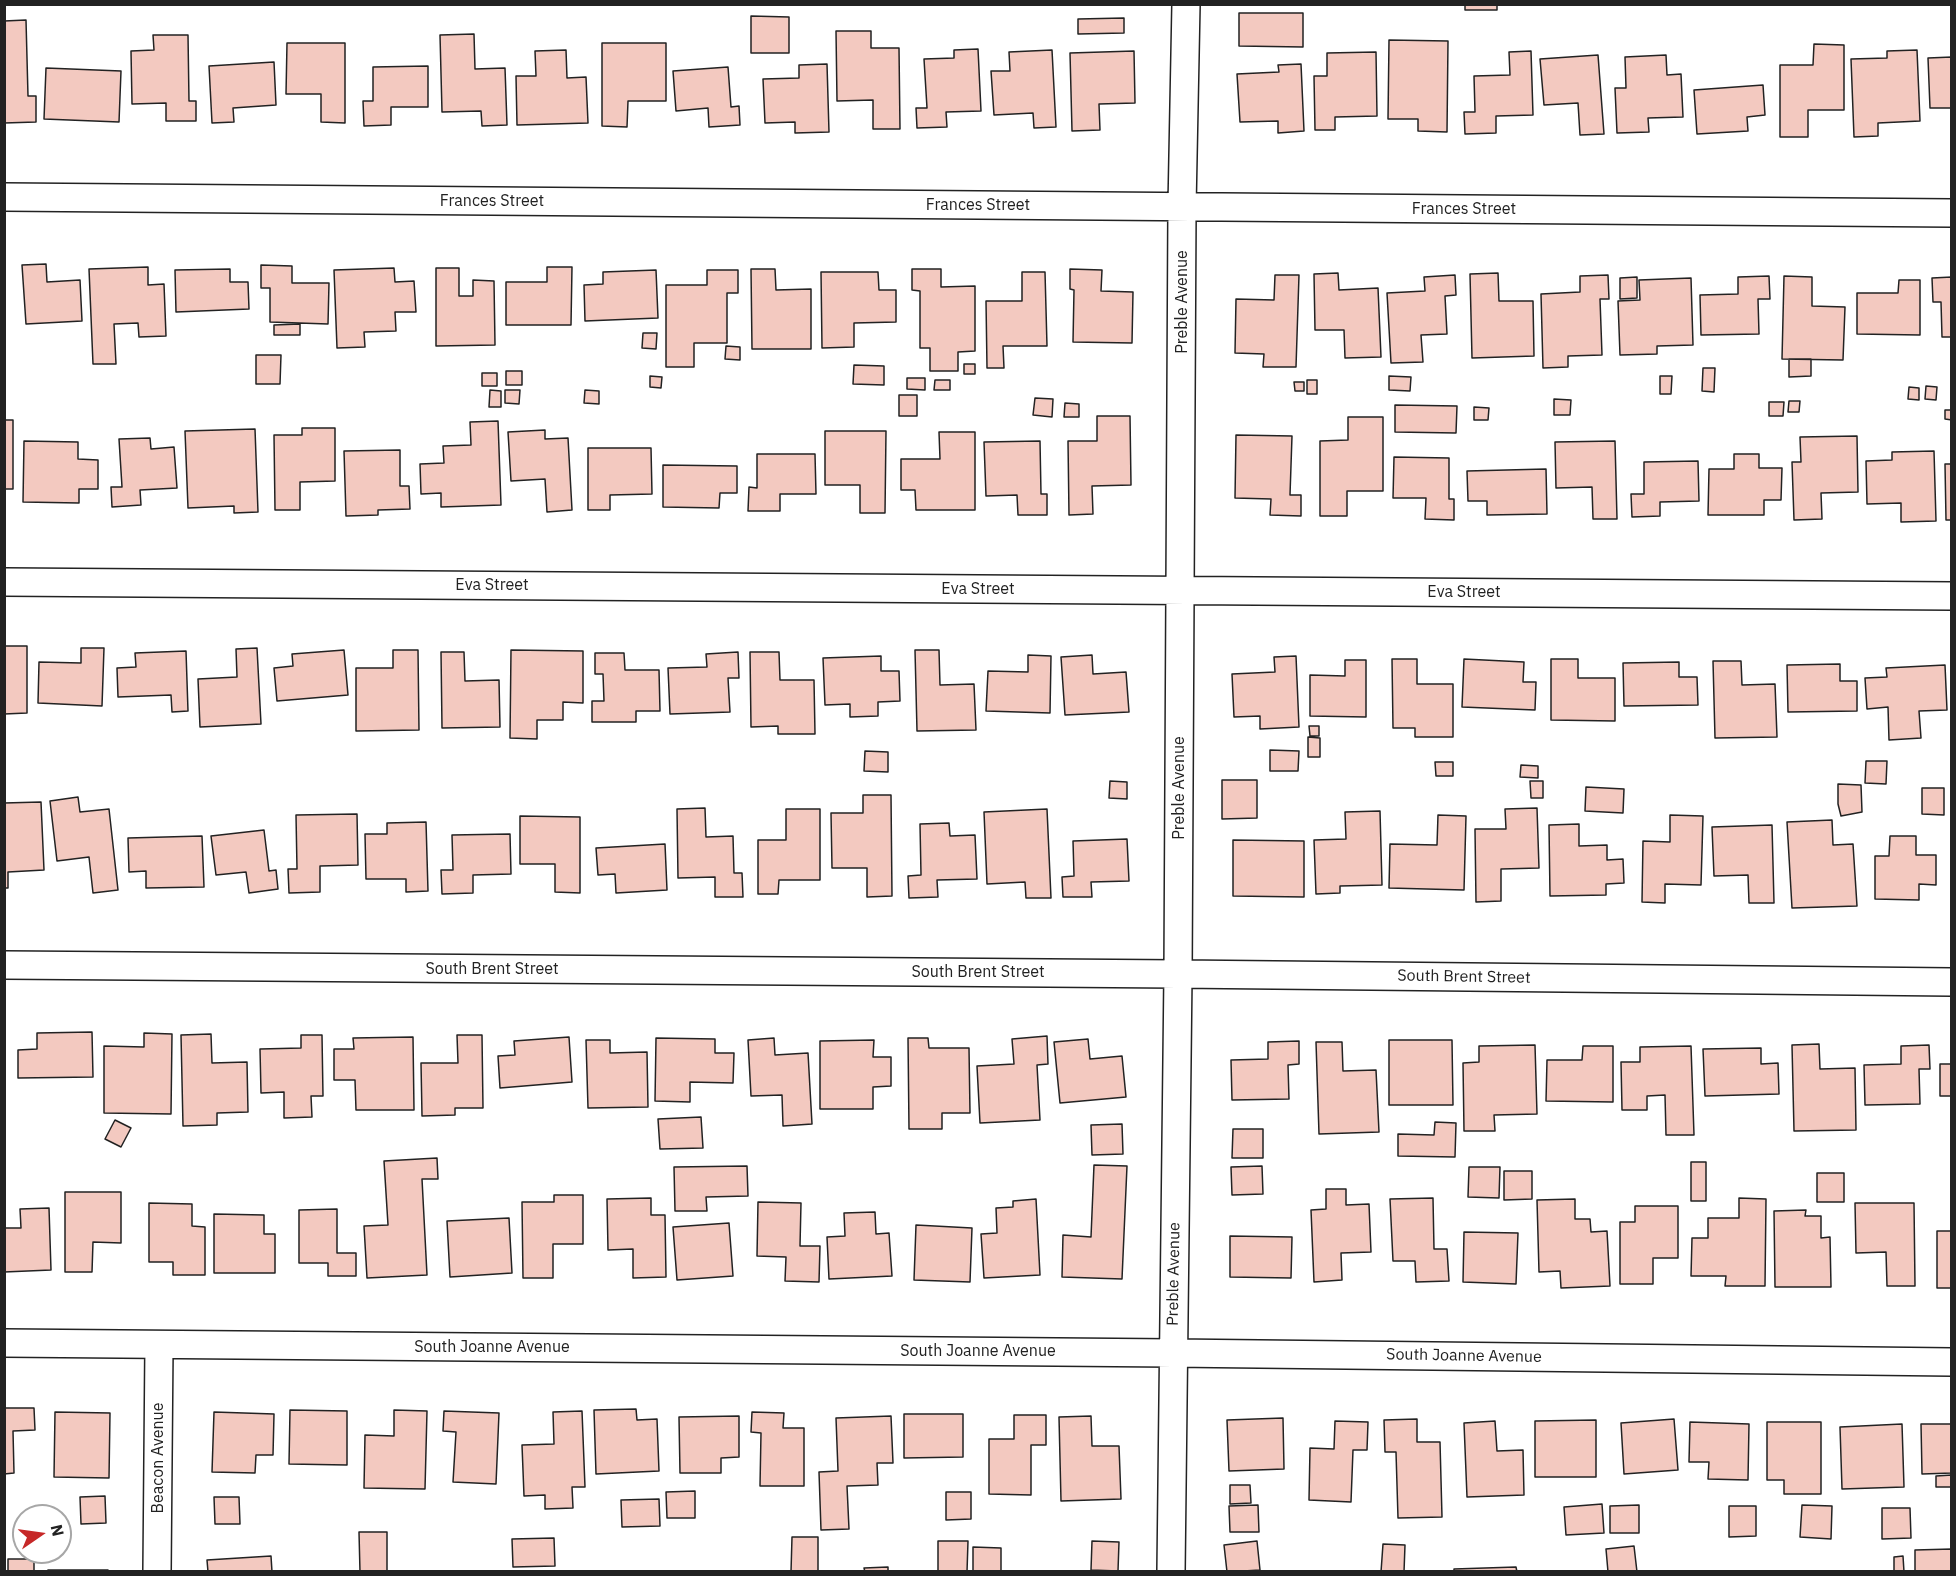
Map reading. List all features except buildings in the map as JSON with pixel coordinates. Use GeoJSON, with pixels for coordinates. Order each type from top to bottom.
{"type":"FeatureCollection","features":[{"type":"Feature","properties":{"kind":"street","name":"Preble Avenue"},"geometry":{"type":"LineString","coordinates":[[1171,1572],[1178,974],[1182,207],[1186,4]]}},
{"type":"Feature","properties":{"kind":"street","name":"Frances Street"},"geometry":{"type":"LineString","coordinates":[[4,197],[1952,213]]}},
{"type":"Feature","properties":{"kind":"street","name":"Eva Street"},"geometry":{"type":"LineString","coordinates":[[4,582],[1952,596]]}},
{"type":"Feature","properties":{"kind":"street","name":"South Brent Street"},"geometry":{"type":"LineString","coordinates":[[4,965],[1952,982]]}},
{"type":"Feature","properties":{"kind":"street","name":"South Joanne Avenue"},"geometry":{"type":"LineString","coordinates":[[4,1343],[1952,1362]]}},
{"type":"Feature","properties":{"kind":"street","name":"Beacon Avenue"},"geometry":{"type":"LineString","coordinates":[[157,1572],[159,1345]]}}]}
